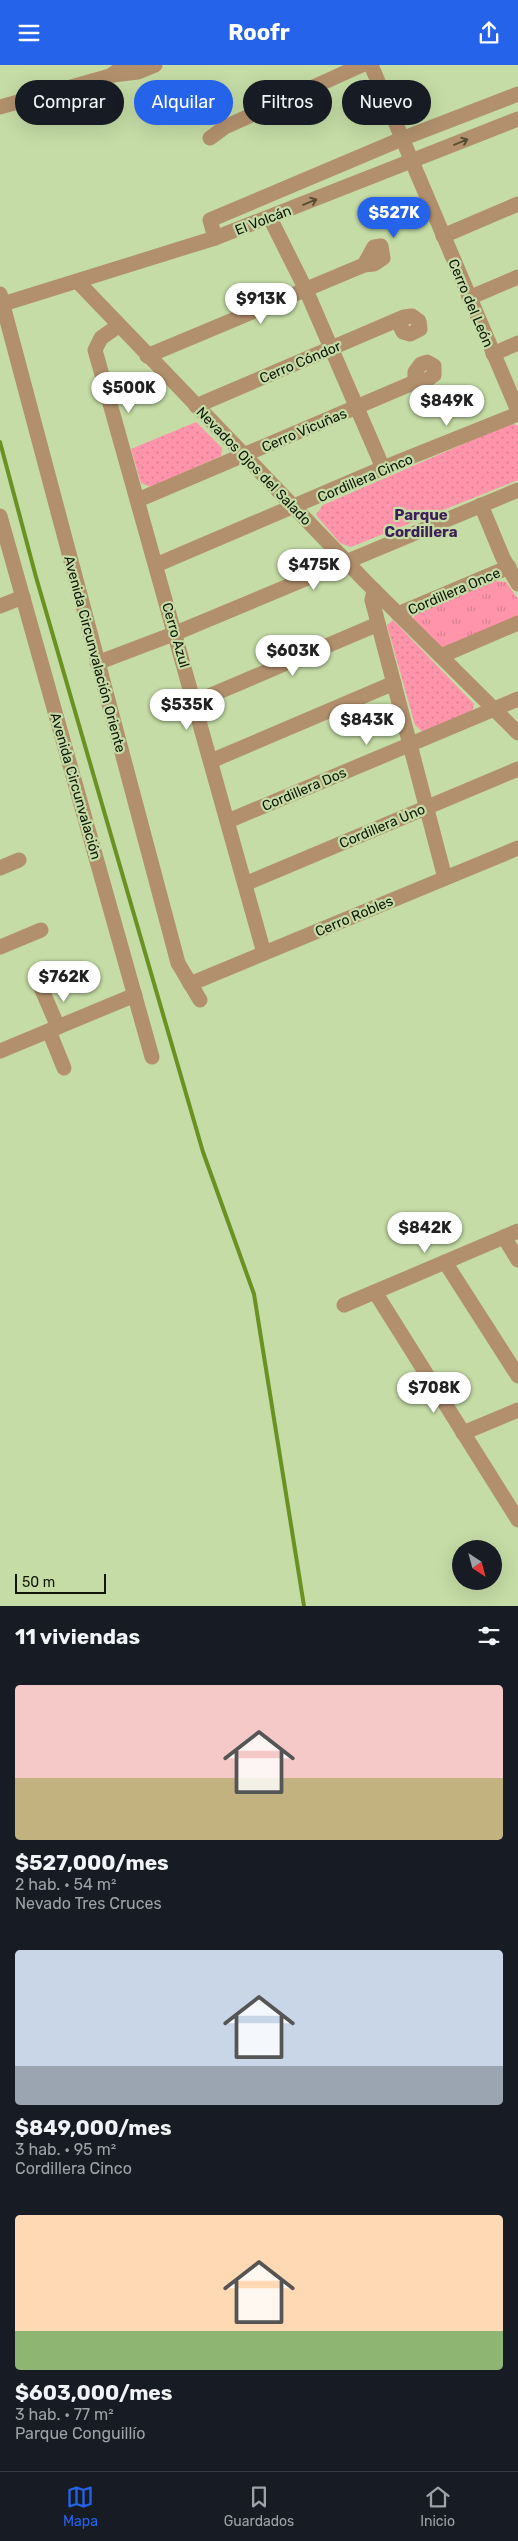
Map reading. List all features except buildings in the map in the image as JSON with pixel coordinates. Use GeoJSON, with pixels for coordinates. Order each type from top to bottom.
{"type":"FeatureCollection","features":[{"type":"Feature","properties":{"kind":"street"},"geometry":{"type":"LineString","coordinates":[[110,76],[126,65]]}},
{"type":"Feature","properties":{"kind":"street"},"geometry":{"type":"LineString","coordinates":[[0,107],[110,76],[138,72],[155,65]]}},
{"type":"Feature","properties":{"kind":"street"},"geometry":{"type":"LineString","coordinates":[[210,138],[225,127],[362,65]]}},
{"type":"Feature","properties":{"kind":"street","name":"Cerro del León"},"geometry":{"type":"LineString","coordinates":[[371,65],[404,138],[443,236],[518,412]]}},
{"type":"Feature","properties":{"kind":"street","name":"El Volcán"},"geometry":{"type":"LineString","coordinates":[[215,238],[210,219],[404,138],[518,94]]}},
{"type":"Feature","properties":{"kind":"street","name":"El Volcán"},"geometry":{"type":"LineString","coordinates":[[1,299],[78,282],[215,238],[518,119]]}},
{"type":"Feature","properties":{"kind":"street"},"geometry":{"type":"LineString","coordinates":[[443,236],[518,204]]}},
{"type":"Feature","properties":{"kind":"street"},"geometry":{"type":"LineString","coordinates":[[270,217],[306,290],[383,468]]}},
{"type":"Feature","properties":{"kind":"street"},"geometry":{"type":"LineString","coordinates":[[147,356],[364,265]]}},
{"type":"Feature","properties":{"kind":"street"},"geometry":{"type":"LineString","coordinates":[[469,298],[518,277]]}},
{"type":"Feature","properties":{"kind":"street","name":"Nevados Ojos del Salado"},"geometry":{"type":"LineString","coordinates":[[78,282],[118,326],[374,590],[518,733]]}},
{"type":"Feature","properties":{"kind":"street","name":"Avenida Circunvalación Oriente"},"geometry":{"type":"LineString","coordinates":[[1,299],[178,963],[200,1000]]}},
{"type":"Feature","properties":{"kind":"street","name":"Cerro Cóndor"},"geometry":{"type":"LineString","coordinates":[[196,406],[404,317]]}},
{"type":"Feature","properties":{"kind":"street","name":"Cerro Azul"},"geometry":{"type":"LineString","coordinates":[[118,326],[101,338],[95,350],[176,633],[264,953]]}},
{"type":"Feature","properties":{"kind":"street"},"geometry":{"type":"LineString","coordinates":[[493,353],[518,343]]}},
{"type":"Feature","properties":{"kind":"street","name":"Cerro Vicuñas"},"geometry":{"type":"LineString","coordinates":[[138,500],[415,382]]}},
{"type":"Feature","properties":{"kind":"street","name":"Cordillera Cinco"},"geometry":{"type":"LineString","coordinates":[[156,565],[518,412]]}},
{"type":"Feature","properties":{"kind":"street"},"geometry":{"type":"LineString","coordinates":[[97,663],[176,633],[518,490]]}},
{"type":"Feature","properties":{"kind":"street"},"geometry":{"type":"LineString","coordinates":[[481,505],[518,584]]}},
{"type":"Feature","properties":{"kind":"street","name":"Avenida Circunvalación"},"geometry":{"type":"LineString","coordinates":[[0,516],[152,1057]]}},
{"type":"Feature","properties":{"kind":"street","name":"Cordillera Once"},"geometry":{"type":"LineString","coordinates":[[398,614],[509,567]]}},
{"type":"Feature","properties":{"kind":"street"},"geometry":{"type":"LineString","coordinates":[[374,590],[372,600],[445,878]]}},
{"type":"Feature","properties":{"kind":"street"},"geometry":{"type":"LineString","coordinates":[[0,606],[23,597]]}},
{"type":"Feature","properties":{"kind":"street"},"geometry":{"type":"LineString","coordinates":[[441,656],[518,623]]}},
{"type":"Feature","properties":{"kind":"street"},"geometry":{"type":"LineString","coordinates":[[195,702],[378,624]]}},
{"type":"Feature","properties":{"kind":"street"},"geometry":{"type":"LineString","coordinates":[[211,761],[394,683]]}},
{"type":"Feature","properties":{"kind":"street","name":"Cordillera Dos"},"geometry":{"type":"LineString","coordinates":[[228,821],[518,699]]}},
{"type":"Feature","properties":{"kind":"street","name":"Cordillera Uno"},"geometry":{"type":"LineString","coordinates":[[245,883],[518,769]]}},
{"type":"Feature","properties":{"kind":"street","name":"Cerro Robles"},"geometry":{"type":"LineString","coordinates":[[190,984],[518,848]]}},
{"type":"Feature","properties":{"kind":"street"},"geometry":{"type":"LineString","coordinates":[[0,868],[19,860]]}},
{"type":"Feature","properties":{"kind":"street"},"geometry":{"type":"LineString","coordinates":[[0,947],[40,929]]}},
{"type":"Feature","properties":{"kind":"street"},"geometry":{"type":"LineString","coordinates":[[42,990],[64,1068]]}},
{"type":"Feature","properties":{"kind":"street"},"geometry":{"type":"LineString","coordinates":[[0,1051],[135,995]]}},
{"type":"Feature","properties":{"kind":"street"},"geometry":{"type":"LineString","coordinates":[[344,1305],[518,1231]]}},
{"type":"Feature","properties":{"kind":"street"},"geometry":{"type":"LineString","coordinates":[[504,1237],[518,1260]]}},
{"type":"Feature","properties":{"kind":"street"},"geometry":{"type":"LineString","coordinates":[[445,1262],[518,1376]]}},
{"type":"Feature","properties":{"kind":"street"},"geometry":{"type":"LineString","coordinates":[[375,1292],[518,1520]]}},
{"type":"Feature","properties":{"kind":"street"},"geometry":{"type":"LineString","coordinates":[[463,1433],[518,1410]]}},
{"type":"Feature","properties":{"kind":"green space"},"geometry":{"type":"Polygon","coordinates":[[[196,422],[222,448],[221,456],[151,487],[141,483],[131,449],[196,422]]]}},
{"type":"Feature","properties":{"kind":"green space"},"geometry":{"type":"Polygon","coordinates":[[[512,423],[518,426],[518,480],[351,547],[340,543],[316,515],[323,505],[512,423]]]}},
{"type":"Feature","properties":{"kind":"green space"},"geometry":{"type":"Polygon","coordinates":[[[496,581],[506,582],[518,599],[518,616],[446,647],[439,647],[413,620],[415,614],[496,581]]]}},
{"type":"Feature","properties":{"kind":"green space"},"geometry":{"type":"Polygon","coordinates":[[[393,620],[474,704],[472,711],[423,732],[415,725],[387,625],[393,620]]]}},
{"type":"Feature","properties":{"kind":"waterway"},"geometry":{"type":"LineString","coordinates":[[0,442],[36,577],[203,1152],[254,1294],[304,1606]]}},
{"type":"Feature","properties":{"kind":"district","name":"Parque Cordillera"},"geometry":{"type":"Point","coordinates":[421,524]}}]}
